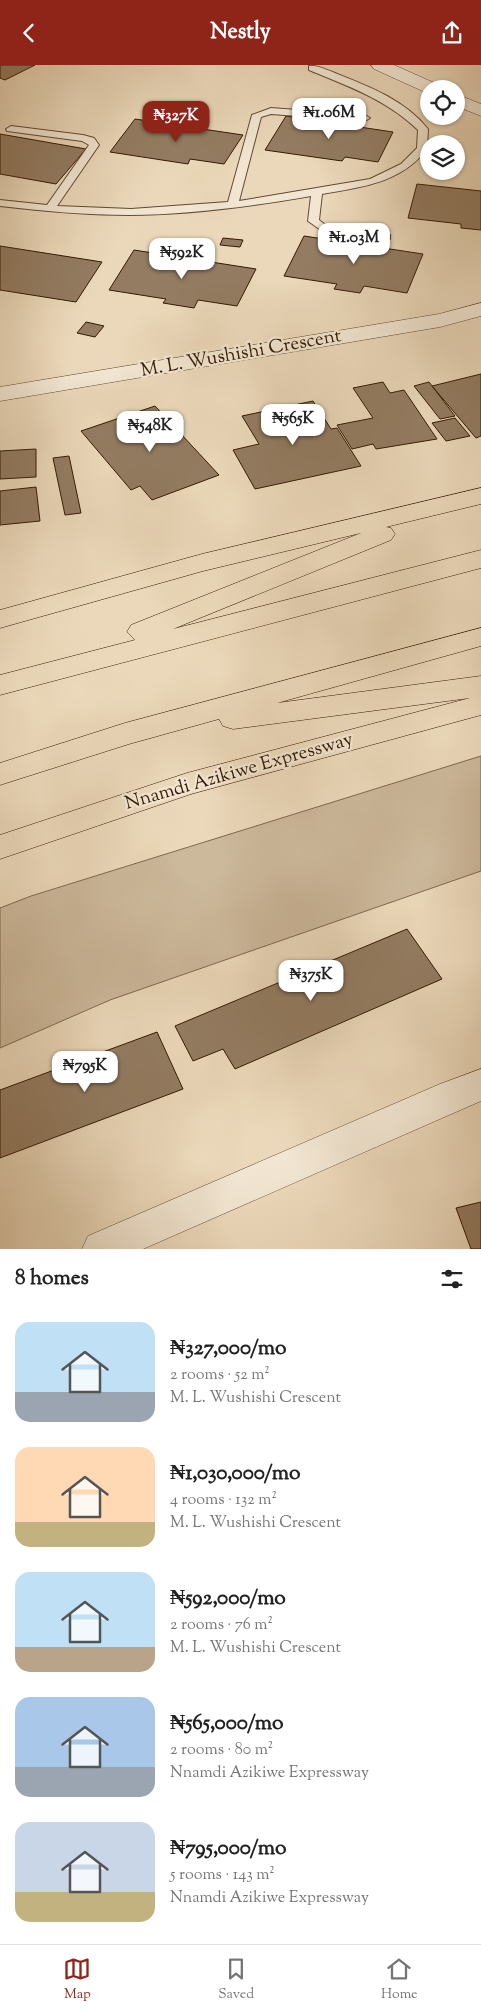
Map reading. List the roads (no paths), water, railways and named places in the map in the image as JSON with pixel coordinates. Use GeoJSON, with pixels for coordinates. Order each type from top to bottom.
{"type":"FeatureCollection","features":[{"type":"Feature","properties":{"kind":"highway"},"geometry":{"type":"LineString","coordinates":[[0,619],[202,563],[475,497]]}},
{"type":"Feature","properties":{"kind":"highway"},"geometry":{"type":"LineString","coordinates":[[40,673],[475,497]]}},
{"type":"Feature","properties":{"kind":"highway"},"geometry":{"type":"LineString","coordinates":[[0,685],[481,559]]}},
{"type":"Feature","properties":{"kind":"highway"},"geometry":{"type":"LineString","coordinates":[[0,774],[125,734],[481,637]]}},
{"type":"Feature","properties":{"kind":"highway"},"geometry":{"type":"LineString","coordinates":[[125,734],[481,686]]}},
{"type":"Feature","properties":{"kind":"highway","name":"Nnamdi Azikiwe Expressway"},"geometry":{"type":"LineString","coordinates":[[0,847],[188,784],[481,705]]}},
{"type":"Feature","properties":{"kind":"street"},"geometry":{"type":"LineString","coordinates":[[380,65],[420,83]]}},
{"type":"Feature","properties":{"kind":"street"},"geometry":{"type":"LineString","coordinates":[[465,103],[481,111]]}},
{"type":"Feature","properties":{"kind":"street","name":"M. L. Wushishi Crescent"},"geometry":{"type":"LineString","coordinates":[[0,395],[430,322],[481,309]]}},
{"type":"Feature","properties":{"kind":"street"},"geometry":{"type":"LineString","coordinates":[[101,1249],[452,1095],[481,1085]]}},
{"type":"Feature","properties":{"kind":"lane"},"geometry":{"type":"LineString","coordinates":[[0,203],[50,209],[131,212],[232,205],[317,193],[373,182],[405,166],[422,149],[423,129],[408,112],[372,93],[312,68]]}},
{"type":"Feature","properties":{"kind":"lane"},"geometry":{"type":"LineString","coordinates":[[232,205],[257,115],[271,111],[365,118]]}},
{"type":"Feature","properties":{"kind":"lane"},"geometry":{"type":"LineString","coordinates":[[11,129],[83,138],[94,145],[50,209]]}},
{"type":"Feature","properties":{"kind":"lane"},"geometry":{"type":"LineString","coordinates":[[317,193],[313,221],[316,225],[325,229],[386,237]]}}]}
